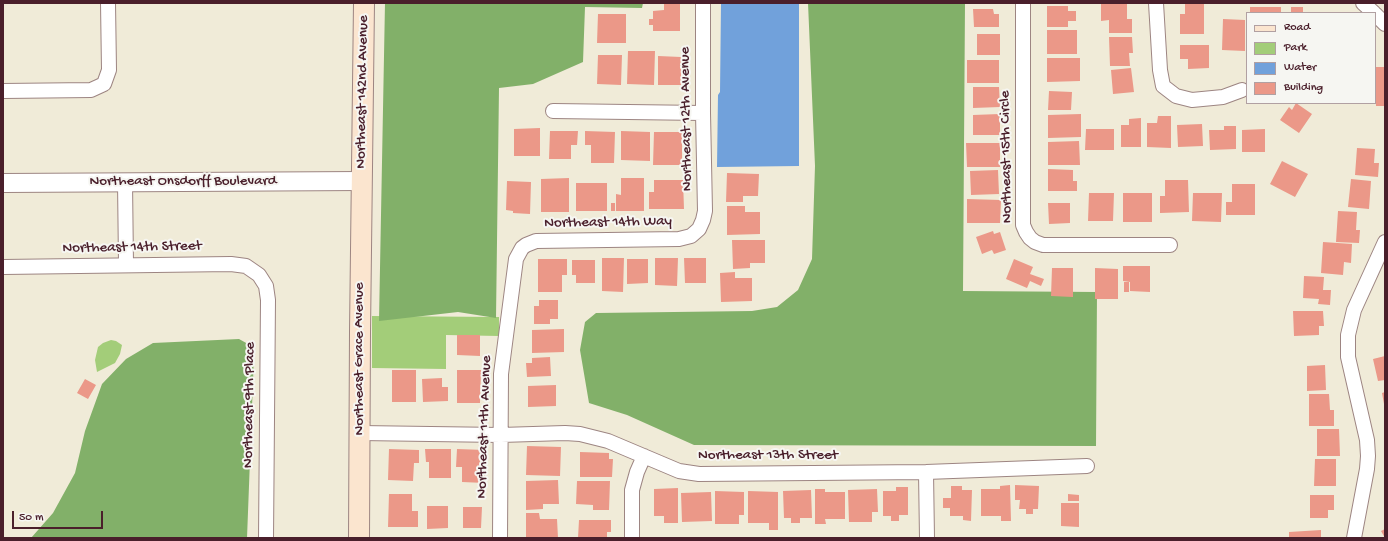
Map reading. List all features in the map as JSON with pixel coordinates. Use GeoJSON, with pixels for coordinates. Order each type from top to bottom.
{"type":"FeatureCollection","features":[{"type":"Feature","properties":{"kind":"main road","name":"Northeast 142nd Avenue"},"geometry":{"type":"LineString","coordinates":[[362,181],[364,3]]}},
{"type":"Feature","properties":{"kind":"main road","name":"Northeast Grace Avenue"},"geometry":{"type":"LineString","coordinates":[[359,538],[362,181]]}},
{"type":"Feature","properties":{"kind":"street"},"geometry":{"type":"LineString","coordinates":[[3,91],[91,90],[104,84],[109,70],[108,3]]}},
{"type":"Feature","properties":{"kind":"street","name":"Northeast 12th Avenue"},"geometry":{"type":"LineString","coordinates":[[696,233],[702,225],[705,211],[703,3]]}},
{"type":"Feature","properties":{"kind":"street","name":"Northeast 15th Circle"},"geometry":{"type":"LineString","coordinates":[[1023,3],[1023,225],[1026,232],[1030,238],[1043,245],[1170,245]]}},
{"type":"Feature","properties":{"kind":"street"},"geometry":{"type":"LineString","coordinates":[[1156,3],[1160,70],[1164,86],[1176,96],[1192,100],[1223,97],[1242,90]]}},
{"type":"Feature","properties":{"kind":"street"},"geometry":{"type":"LineString","coordinates":[[1362,3],[1374,12]]}},
{"type":"Feature","properties":{"kind":"street"},"geometry":{"type":"LineString","coordinates":[[1376,14],[1385,24]]}},
{"type":"Feature","properties":{"kind":"street"},"geometry":{"type":"LineString","coordinates":[[553,111],[703,113]]}},
{"type":"Feature","properties":{"kind":"street","name":"Northeast Onsdorff Boulevard"},"geometry":{"type":"LineString","coordinates":[[3,183],[362,181]]}},
{"type":"Feature","properties":{"kind":"street"},"geometry":{"type":"LineString","coordinates":[[125,182],[126,264]]}},
{"type":"Feature","properties":{"kind":"street","name":"Northeast 14th Way"},"geometry":{"type":"LineString","coordinates":[[522,248],[536,241],[679,239],[696,233]]}},
{"type":"Feature","properties":{"kind":"street"},"geometry":{"type":"LineString","coordinates":[[1354,538],[1367,469],[1368,456],[1367,440],[1348,357],[1348,335],[1354,310],[1385,242]]}},
{"type":"Feature","properties":{"kind":"street","name":"Northeast 11th Avenue"},"geometry":{"type":"LineString","coordinates":[[500,538],[501,374],[516,258],[522,248]]}},
{"type":"Feature","properties":{"kind":"street","name":"Northeast 14th Street"},"geometry":{"type":"LineString","coordinates":[[3,267],[126,264],[239,264],[259,274]]}},
{"type":"Feature","properties":{"kind":"street","name":"Northeast 9th Place"},"geometry":{"type":"LineString","coordinates":[[259,274],[266,286],[268,300],[266,538]]}},
{"type":"Feature","properties":{"kind":"street","name":"Northeast 13th Street"},"geometry":{"type":"LineString","coordinates":[[360,433],[500,435],[580,434],[608,440],[679,471],[699,474],[926,472],[1087,466]]}},
{"type":"Feature","properties":{"kind":"street"},"geometry":{"type":"LineString","coordinates":[[632,538],[632,490],[637,472],[644,456]]}},
{"type":"Feature","properties":{"kind":"street"},"geometry":{"type":"LineString","coordinates":[[926,472],[927,538]]}},
{"type":"Feature","properties":{"kind":"green space"},"geometry":{"type":"Polygon","coordinates":[[[385,3],[643,3],[642,8],[585,7],[583,62],[533,84],[499,88],[496,318],[458,312],[379,321],[385,3]]]}},
{"type":"Feature","properties":{"kind":"green space"},"geometry":{"type":"Polygon","coordinates":[[[808,3],[965,3],[963,291],[1097,292],[1096,446],[694,445],[627,415],[589,403],[580,350],[585,322],[596,313],[752,311],[777,307],[798,290],[812,259],[815,166],[808,3]]]}},
{"type":"Feature","properties":{"kind":"green space"},"geometry":{"type":"Polygon","coordinates":[[[372,316],[499,317],[499,336],[446,335],[446,369],[372,368],[372,316]]]}},
{"type":"Feature","properties":{"kind":"green space"},"geometry":{"type":"Polygon","coordinates":[[[239,339],[248,344],[254,355],[247,538],[31,538],[53,513],[75,473],[85,431],[102,384],[126,359],[153,343],[239,339]]]}},
{"type":"Feature","properties":{"kind":"green space"},"geometry":{"type":"Polygon","coordinates":[[[111,340],[122,345],[120,354],[115,363],[97,372],[95,360],[98,347],[111,340]]]}},
{"type":"Feature","properties":{"kind":"water"},"geometry":{"type":"Polygon","coordinates":[[[721,3],[799,3],[799,166],[717,167],[721,3]]]}},
{"type":"Feature","properties":{"kind":"building"},"geometry":{"type":"Polygon","coordinates":[[[664,4],[680,4],[680,31],[653,31],[653,25],[649,25],[649,19],[653,19],[653,11],[664,10],[664,4]]]}},
{"type":"Feature","properties":{"kind":"building"},"geometry":{"type":"Polygon","coordinates":[[[1101,4],[1127,4],[1127,19],[1132,19],[1132,33],[1109,33],[1109,20],[1101,21],[1101,4]]]}},
{"type":"Feature","properties":{"kind":"building"},"geometry":{"type":"Polygon","coordinates":[[[1185,4],[1204,4],[1204,34],[1180,34],[1180,14],[1185,14],[1185,4]]]}},
{"type":"Feature","properties":{"kind":"building"},"geometry":{"type":"Polygon","coordinates":[[[1047,6],[1068,6],[1068,11],[1076,11],[1076,21],[1068,21],[1068,27],[1047,27],[1047,6]]]}},
{"type":"Feature","properties":{"kind":"building"},"geometry":{"type":"Polygon","coordinates":[[[1250,7],[1281,7],[1281,12],[1250,12],[1250,7]]]}},
{"type":"Feature","properties":{"kind":"building"},"geometry":{"type":"Polygon","coordinates":[[[1291,7],[1303,7],[1303,12],[1291,12],[1291,7]]]}},
{"type":"Feature","properties":{"kind":"building"},"geometry":{"type":"Polygon","coordinates":[[[973,9],[993,9],[994,14],[999,14],[999,27],[974,27],[973,9]]]}},
{"type":"Feature","properties":{"kind":"building"},"geometry":{"type":"Polygon","coordinates":[[[598,14],[626,14],[626,43],[597,43],[598,14]]]}},
{"type":"Feature","properties":{"kind":"building"},"geometry":{"type":"Polygon","coordinates":[[[1223,19],[1245,20],[1245,51],[1222,50],[1223,19]]]}},
{"type":"Feature","properties":{"kind":"building"},"geometry":{"type":"Polygon","coordinates":[[[1047,30],[1077,30],[1077,54],[1047,54],[1047,30]]]}},
{"type":"Feature","properties":{"kind":"building"},"geometry":{"type":"Polygon","coordinates":[[[977,34],[1000,34],[1000,55],[977,55],[977,34]]]}},
{"type":"Feature","properties":{"kind":"building"},"geometry":{"type":"Polygon","coordinates":[[[1109,37],[1132,37],[1133,53],[1129,53],[1130,66],[1110,66],[1109,37]]]}},
{"type":"Feature","properties":{"kind":"building"},"geometry":{"type":"Polygon","coordinates":[[[1180,45],[1209,45],[1209,68],[1188,69],[1188,59],[1180,59],[1180,45]]]}},
{"type":"Feature","properties":{"kind":"building"},"geometry":{"type":"Polygon","coordinates":[[[628,51],[655,51],[654,85],[627,84],[628,51]]]}},
{"type":"Feature","properties":{"kind":"building"},"geometry":{"type":"Polygon","coordinates":[[[598,55],[622,55],[621,85],[597,84],[598,55]]]}},
{"type":"Feature","properties":{"kind":"building"},"geometry":{"type":"Polygon","coordinates":[[[658,56],[681,57],[681,85],[658,85],[658,56]]]}},
{"type":"Feature","properties":{"kind":"building"},"geometry":{"type":"Polygon","coordinates":[[[1047,58],[1080,58],[1080,81],[1047,82],[1047,58]]]}},
{"type":"Feature","properties":{"kind":"building"},"geometry":{"type":"Polygon","coordinates":[[[967,60],[999,60],[999,83],[967,83],[967,60]]]}},
{"type":"Feature","properties":{"kind":"building"},"geometry":{"type":"Polygon","coordinates":[[[1376,67],[1385,67],[1385,106],[1376,106],[1376,67]]]}},
{"type":"Feature","properties":{"kind":"building"},"geometry":{"type":"Polygon","coordinates":[[[1131,68],[1134,92],[1113,94],[1111,70],[1131,68]]]}},
{"type":"Feature","properties":{"kind":"building"},"geometry":{"type":"Polygon","coordinates":[[[973,87],[999,87],[1000,107],[973,108],[973,87]]]}},
{"type":"Feature","properties":{"kind":"building"},"geometry":{"type":"Polygon","coordinates":[[[1049,91],[1072,92],[1071,110],[1048,110],[1049,91]]]}},
{"type":"Feature","properties":{"kind":"building"},"geometry":{"type":"Polygon","coordinates":[[[1295,104],[1297,104],[1312,114],[1299,133],[1280,120],[1289,107],[1292,110],[1295,104]]]}},
{"type":"Feature","properties":{"kind":"building"},"geometry":{"type":"Polygon","coordinates":[[[1000,114],[1000,135],[973,135],[973,115],[1000,114]]]}},
{"type":"Feature","properties":{"kind":"building"},"geometry":{"type":"Polygon","coordinates":[[[1081,114],[1081,137],[1048,138],[1048,115],[1081,114]]]}},
{"type":"Feature","properties":{"kind":"building"},"geometry":{"type":"Polygon","coordinates":[[[1158,116],[1171,116],[1171,148],[1147,147],[1147,123],[1157,123],[1158,116]]]}},
{"type":"Feature","properties":{"kind":"building"},"geometry":{"type":"Polygon","coordinates":[[[1141,118],[1141,147],[1121,147],[1121,125],[1129,125],[1129,119],[1141,118]]]}},
{"type":"Feature","properties":{"kind":"building"},"geometry":{"type":"Polygon","coordinates":[[[1202,124],[1203,146],[1178,147],[1177,125],[1202,124]]]}},
{"type":"Feature","properties":{"kind":"building"},"geometry":{"type":"Polygon","coordinates":[[[1224,126],[1236,126],[1236,149],[1210,150],[1209,130],[1224,130],[1224,126]]]}},
{"type":"Feature","properties":{"kind":"building"},"geometry":{"type":"Polygon","coordinates":[[[540,128],[540,156],[514,156],[514,129],[540,128]]]}},
{"type":"Feature","properties":{"kind":"building"},"geometry":{"type":"Polygon","coordinates":[[[1086,129],[1114,129],[1114,150],[1085,150],[1086,129]]]}},
{"type":"Feature","properties":{"kind":"building"},"geometry":{"type":"Polygon","coordinates":[[[1265,129],[1265,152],[1242,152],[1242,130],[1265,129]]]}},
{"type":"Feature","properties":{"kind":"building"},"geometry":{"type":"Polygon","coordinates":[[[550,131],[578,131],[577,145],[571,145],[571,159],[549,159],[550,131]]]}},
{"type":"Feature","properties":{"kind":"building"},"geometry":{"type":"Polygon","coordinates":[[[585,131],[615,132],[614,163],[591,163],[591,145],[585,145],[585,131]]]}},
{"type":"Feature","properties":{"kind":"building"},"geometry":{"type":"Polygon","coordinates":[[[621,131],[650,132],[650,161],[621,160],[621,131]]]}},
{"type":"Feature","properties":{"kind":"building"},"geometry":{"type":"Polygon","coordinates":[[[654,132],[682,132],[682,165],[653,165],[654,132]]]}},
{"type":"Feature","properties":{"kind":"building"},"geometry":{"type":"Polygon","coordinates":[[[1079,141],[1080,165],[1048,165],[1048,142],[1079,141]]]}},
{"type":"Feature","properties":{"kind":"building"},"geometry":{"type":"Polygon","coordinates":[[[966,143],[1000,143],[1000,167],[967,167],[966,143]]]}},
{"type":"Feature","properties":{"kind":"building"},"geometry":{"type":"Polygon","coordinates":[[[1357,148],[1375,149],[1374,163],[1379,163],[1378,177],[1355,175],[1357,148]]]}},
{"type":"Feature","properties":{"kind":"building"},"geometry":{"type":"Polygon","coordinates":[[[1282,161],[1308,174],[1295,197],[1270,184],[1282,161]]]}},
{"type":"Feature","properties":{"kind":"building"},"geometry":{"type":"Polygon","coordinates":[[[1048,169],[1073,170],[1073,181],[1077,181],[1077,191],[1048,191],[1048,169]]]}},
{"type":"Feature","properties":{"kind":"building"},"geometry":{"type":"Polygon","coordinates":[[[998,170],[999,194],[971,195],[970,171],[998,170]]]}},
{"type":"Feature","properties":{"kind":"building"},"geometry":{"type":"Polygon","coordinates":[[[727,173],[759,174],[758,196],[743,196],[743,202],[726,202],[727,173]]]}},
{"type":"Feature","properties":{"kind":"building"},"geometry":{"type":"Polygon","coordinates":[[[569,178],[569,212],[541,212],[541,179],[569,178]]]}},
{"type":"Feature","properties":{"kind":"building"},"geometry":{"type":"Polygon","coordinates":[[[621,178],[644,178],[644,211],[616,211],[616,194],[621,195],[621,178]]]}},
{"type":"Feature","properties":{"kind":"building"},"geometry":{"type":"Polygon","coordinates":[[[1351,179],[1371,181],[1369,209],[1348,207],[1351,179]]]}},
{"type":"Feature","properties":{"kind":"building"},"geometry":{"type":"Polygon","coordinates":[[[654,180],[683,180],[684,209],[649,209],[649,192],[654,192],[654,180]]]}},
{"type":"Feature","properties":{"kind":"building"},"geometry":{"type":"Polygon","coordinates":[[[1165,180],[1188,180],[1189,212],[1160,213],[1160,196],[1165,196],[1165,180]]]}},
{"type":"Feature","properties":{"kind":"building"},"geometry":{"type":"Polygon","coordinates":[[[507,181],[531,182],[530,214],[513,213],[513,211],[506,210],[507,181]]]}},
{"type":"Feature","properties":{"kind":"building"},"geometry":{"type":"Polygon","coordinates":[[[576,183],[607,183],[607,211],[576,211],[576,183]]]}},
{"type":"Feature","properties":{"kind":"building"},"geometry":{"type":"Polygon","coordinates":[[[1232,184],[1255,184],[1255,215],[1226,215],[1226,202],[1232,202],[1232,184]]]}},
{"type":"Feature","properties":{"kind":"building"},"geometry":{"type":"Polygon","coordinates":[[[1089,193],[1114,193],[1113,221],[1088,221],[1089,193]]]}},
{"type":"Feature","properties":{"kind":"building"},"geometry":{"type":"Polygon","coordinates":[[[1123,193],[1152,193],[1152,222],[1123,222],[1123,193]]]}},
{"type":"Feature","properties":{"kind":"building"},"geometry":{"type":"Polygon","coordinates":[[[1193,193],[1222,193],[1221,222],[1192,221],[1193,193]]]}},
{"type":"Feature","properties":{"kind":"building"},"geometry":{"type":"Polygon","coordinates":[[[967,199],[1001,200],[1000,223],[967,223],[967,199]]]}},
{"type":"Feature","properties":{"kind":"building"},"geometry":{"type":"Polygon","coordinates":[[[611,203],[615,203],[615,211],[611,211],[611,203]]]}},
{"type":"Feature","properties":{"kind":"building"},"geometry":{"type":"Polygon","coordinates":[[[1048,203],[1070,203],[1070,223],[1049,224],[1048,203]]]}},
{"type":"Feature","properties":{"kind":"building"},"geometry":{"type":"Polygon","coordinates":[[[727,206],[745,206],[745,212],[760,212],[760,234],[727,235],[727,206]]]}},
{"type":"Feature","properties":{"kind":"building"},"geometry":{"type":"Polygon","coordinates":[[[1338,211],[1357,212],[1356,230],[1360,230],[1359,243],[1336,242],[1338,211]]]}},
{"type":"Feature","properties":{"kind":"building"},"geometry":{"type":"Polygon","coordinates":[[[993,231],[994,234],[1000,232],[1006,250],[994,254],[992,250],[982,254],[976,237],[993,231]]]}},
{"type":"Feature","properties":{"kind":"building"},"geometry":{"type":"Polygon","coordinates":[[[732,240],[765,240],[765,263],[750,263],[750,268],[733,269],[732,240]]]}},
{"type":"Feature","properties":{"kind":"building"},"geometry":{"type":"Polygon","coordinates":[[[1323,242],[1352,244],[1351,263],[1344,262],[1343,275],[1321,273],[1323,242]]]}},
{"type":"Feature","properties":{"kind":"building"},"geometry":{"type":"Polygon","coordinates":[[[602,258],[624,258],[623,292],[602,291],[602,258]]]}},
{"type":"Feature","properties":{"kind":"building"},"geometry":{"type":"Polygon","coordinates":[[[655,258],[678,258],[677,286],[655,285],[655,258]]]}},
{"type":"Feature","properties":{"kind":"building"},"geometry":{"type":"Polygon","coordinates":[[[684,258],[706,258],[706,283],[685,283],[684,258]]]}},
{"type":"Feature","properties":{"kind":"building"},"geometry":{"type":"Polygon","coordinates":[[[538,259],[567,259],[567,275],[562,275],[562,292],[538,292],[538,259]]]}},
{"type":"Feature","properties":{"kind":"building"},"geometry":{"type":"Polygon","coordinates":[[[627,259],[648,259],[648,283],[627,284],[627,259]]]}},
{"type":"Feature","properties":{"kind":"building"},"geometry":{"type":"Polygon","coordinates":[[[1014,259],[1033,267],[1030,274],[1044,279],[1041,286],[1030,281],[1027,288],[1006,279],[1014,259]]]}},
{"type":"Feature","properties":{"kind":"building"},"geometry":{"type":"Polygon","coordinates":[[[572,260],[595,260],[595,283],[576,283],[576,275],[572,275],[572,260]]]}},
{"type":"Feature","properties":{"kind":"building"},"geometry":{"type":"Polygon","coordinates":[[[1123,266],[1150,266],[1150,292],[1130,291],[1130,282],[1123,281],[1123,266]]]}},
{"type":"Feature","properties":{"kind":"building"},"geometry":{"type":"Polygon","coordinates":[[[1052,268],[1073,268],[1073,297],[1051,296],[1052,268]]]}},
{"type":"Feature","properties":{"kind":"building"},"geometry":{"type":"Polygon","coordinates":[[[1095,268],[1118,269],[1118,299],[1095,299],[1095,268]]]}},
{"type":"Feature","properties":{"kind":"building"},"geometry":{"type":"Polygon","coordinates":[[[735,272],[735,278],[752,278],[752,301],[721,302],[720,273],[735,272]]]}},
{"type":"Feature","properties":{"kind":"building"},"geometry":{"type":"Polygon","coordinates":[[[1304,276],[1324,277],[1323,290],[1331,290],[1330,305],[1318,304],[1319,299],[1303,298],[1304,276]]]}},
{"type":"Feature","properties":{"kind":"building"},"geometry":{"type":"Polygon","coordinates":[[[1124,282],[1129,282],[1129,292],[1124,292],[1124,282]]]}},
{"type":"Feature","properties":{"kind":"building"},"geometry":{"type":"Polygon","coordinates":[[[539,300],[558,300],[558,319],[550,319],[550,324],[534,324],[534,306],[539,306],[539,300]]]}},
{"type":"Feature","properties":{"kind":"building"},"geometry":{"type":"Polygon","coordinates":[[[1293,311],[1323,311],[1324,326],[1319,326],[1319,335],[1294,336],[1293,311]]]}},
{"type":"Feature","properties":{"kind":"building"},"geometry":{"type":"Polygon","coordinates":[[[564,329],[564,352],[532,353],[532,330],[564,329]]]}},
{"type":"Feature","properties":{"kind":"building"},"geometry":{"type":"Polygon","coordinates":[[[457,335],[480,335],[480,356],[457,355],[457,335]]]}},
{"type":"Feature","properties":{"kind":"building"},"geometry":{"type":"Polygon","coordinates":[[[1385,356],[1385,380],[1378,381],[1373,359],[1385,356]]]}},
{"type":"Feature","properties":{"kind":"building"},"geometry":{"type":"Polygon","coordinates":[[[550,357],[551,376],[527,377],[526,363],[532,363],[532,358],[550,357]]]}},
{"type":"Feature","properties":{"kind":"building"},"geometry":{"type":"Polygon","coordinates":[[[1325,365],[1326,390],[1307,391],[1307,366],[1325,365]]]}},
{"type":"Feature","properties":{"kind":"building"},"geometry":{"type":"Polygon","coordinates":[[[392,370],[416,370],[416,402],[392,402],[392,370]]]}},
{"type":"Feature","properties":{"kind":"building"},"geometry":{"type":"Polygon","coordinates":[[[457,370],[481,370],[480,403],[457,403],[457,370]]]}},
{"type":"Feature","properties":{"kind":"building"},"geometry":{"type":"Polygon","coordinates":[[[442,378],[442,387],[448,387],[448,401],[423,402],[422,379],[442,378]]]}},
{"type":"Feature","properties":{"kind":"building"},"geometry":{"type":"Polygon","coordinates":[[[85,379],[96,385],[88,399],[77,393],[85,379]]]}},
{"type":"Feature","properties":{"kind":"building"},"geometry":{"type":"Polygon","coordinates":[[[556,385],[556,406],[528,407],[528,386],[556,385]]]}},
{"type":"Feature","properties":{"kind":"building"},"geometry":{"type":"Polygon","coordinates":[[[1385,392],[1385,404],[1384,404],[1382,393],[1385,392]]]}},
{"type":"Feature","properties":{"kind":"building"},"geometry":{"type":"Polygon","coordinates":[[[1309,394],[1329,394],[1330,410],[1334,410],[1334,426],[1309,426],[1309,394]]]}},
{"type":"Feature","properties":{"kind":"building"},"geometry":{"type":"Polygon","coordinates":[[[1317,429],[1339,429],[1340,456],[1317,456],[1317,429]]]}},
{"type":"Feature","properties":{"kind":"building"},"geometry":{"type":"Polygon","coordinates":[[[527,446],[561,447],[560,476],[526,475],[527,446]]]}},
{"type":"Feature","properties":{"kind":"building"},"geometry":{"type":"Polygon","coordinates":[[[389,449],[419,450],[419,463],[414,463],[413,481],[388,480],[389,449]]]}},
{"type":"Feature","properties":{"kind":"building"},"geometry":{"type":"Polygon","coordinates":[[[425,449],[451,449],[451,478],[429,478],[429,462],[426,462],[425,449]]]}},
{"type":"Feature","properties":{"kind":"building"},"geometry":{"type":"Polygon","coordinates":[[[457,449],[485,450],[485,483],[462,482],[462,467],[456,467],[457,449]]]}},
{"type":"Feature","properties":{"kind":"building"},"geometry":{"type":"Polygon","coordinates":[[[580,452],[609,453],[609,459],[613,459],[612,477],[580,477],[580,452]]]}},
{"type":"Feature","properties":{"kind":"building"},"geometry":{"type":"Polygon","coordinates":[[[1315,459],[1336,459],[1336,486],[1314,486],[1315,459]]]}},
{"type":"Feature","properties":{"kind":"building"},"geometry":{"type":"Polygon","coordinates":[[[558,480],[559,504],[543,504],[543,509],[526,510],[526,481],[558,480]]]}},
{"type":"Feature","properties":{"kind":"building"},"geometry":{"type":"Polygon","coordinates":[[[577,481],[610,481],[609,510],[593,510],[593,505],[576,504],[577,481]]]}},
{"type":"Feature","properties":{"kind":"building"},"geometry":{"type":"Polygon","coordinates":[[[1010,485],[1011,521],[1001,521],[1001,516],[981,516],[981,489],[1000,489],[1000,486],[1010,485]]]}},
{"type":"Feature","properties":{"kind":"building"},"geometry":{"type":"Polygon","coordinates":[[[1015,485],[1039,486],[1038,509],[1033,509],[1033,514],[1026,514],[1026,509],[1019,509],[1020,500],[1015,500],[1015,485]]]}},
{"type":"Feature","properties":{"kind":"building"},"geometry":{"type":"Polygon","coordinates":[[[951,486],[962,486],[962,490],[972,490],[971,521],[963,520],[963,516],[950,516],[950,508],[943,508],[943,498],[951,498],[951,486]]]}},
{"type":"Feature","properties":{"kind":"building"},"geometry":{"type":"Polygon","coordinates":[[[896,487],[908,487],[908,515],[899,515],[899,521],[891,521],[891,516],[883,516],[883,491],[896,491],[896,487]]]}},
{"type":"Feature","properties":{"kind":"building"},"geometry":{"type":"Polygon","coordinates":[[[678,488],[678,523],[664,523],[664,516],[654,516],[654,489],[678,488]]]}},
{"type":"Feature","properties":{"kind":"building"},"geometry":{"type":"Polygon","coordinates":[[[815,489],[825,489],[825,492],[845,492],[845,519],[825,519],[826,524],[815,524],[815,489]]]}},
{"type":"Feature","properties":{"kind":"building"},"geometry":{"type":"Polygon","coordinates":[[[877,489],[878,512],[872,512],[872,522],[849,522],[848,490],[877,489]]]}},
{"type":"Feature","properties":{"kind":"building"},"geometry":{"type":"Polygon","coordinates":[[[811,490],[812,518],[800,518],[800,523],[791,523],[791,518],[784,518],[783,491],[811,490]]]}},
{"type":"Feature","properties":{"kind":"building"},"geometry":{"type":"Polygon","coordinates":[[[715,491],[744,492],[744,515],[739,515],[739,524],[715,524],[715,491]]]}},
{"type":"Feature","properties":{"kind":"building"},"geometry":{"type":"Polygon","coordinates":[[[748,491],[778,492],[778,530],[769,530],[769,523],[748,523],[748,491]]]}},
{"type":"Feature","properties":{"kind":"building"},"geometry":{"type":"Polygon","coordinates":[[[711,492],[712,521],[682,522],[681,493],[711,492]]]}},
{"type":"Feature","properties":{"kind":"building"},"geometry":{"type":"Polygon","coordinates":[[[389,494],[412,494],[412,511],[418,511],[418,527],[388,527],[389,494]]]}},
{"type":"Feature","properties":{"kind":"building"},"geometry":{"type":"Polygon","coordinates":[[[1068,494],[1079,495],[1079,501],[1068,501],[1068,494]]]}},
{"type":"Feature","properties":{"kind":"building"},"geometry":{"type":"Polygon","coordinates":[[[1310,495],[1334,495],[1334,510],[1328,510],[1328,518],[1310,518],[1310,495]]]}},
{"type":"Feature","properties":{"kind":"building"},"geometry":{"type":"Polygon","coordinates":[[[1061,503],[1079,503],[1079,527],[1061,526],[1061,503]]]}},
{"type":"Feature","properties":{"kind":"building"},"geometry":{"type":"Polygon","coordinates":[[[427,506],[448,506],[448,528],[427,529],[427,506]]]}},
{"type":"Feature","properties":{"kind":"building"},"geometry":{"type":"Polygon","coordinates":[[[463,507],[482,507],[481,528],[463,528],[463,507]]]}},
{"type":"Feature","properties":{"kind":"building"},"geometry":{"type":"Polygon","coordinates":[[[526,513],[539,513],[540,519],[557,519],[558,538],[526,538],[526,513]]]}},
{"type":"Feature","properties":{"kind":"building"},"geometry":{"type":"Polygon","coordinates":[[[579,520],[611,520],[611,532],[607,532],[607,538],[578,538],[579,520]]]}},
{"type":"Feature","properties":{"kind":"building"},"geometry":{"type":"Polygon","coordinates":[[[1385,529],[1385,538],[1381,531],[1385,529]]]}},
{"type":"Feature","properties":{"kind":"building"},"geometry":{"type":"Polygon","coordinates":[[[1321,530],[1321,538],[1289,538],[1289,532],[1321,530]]]}}]}
